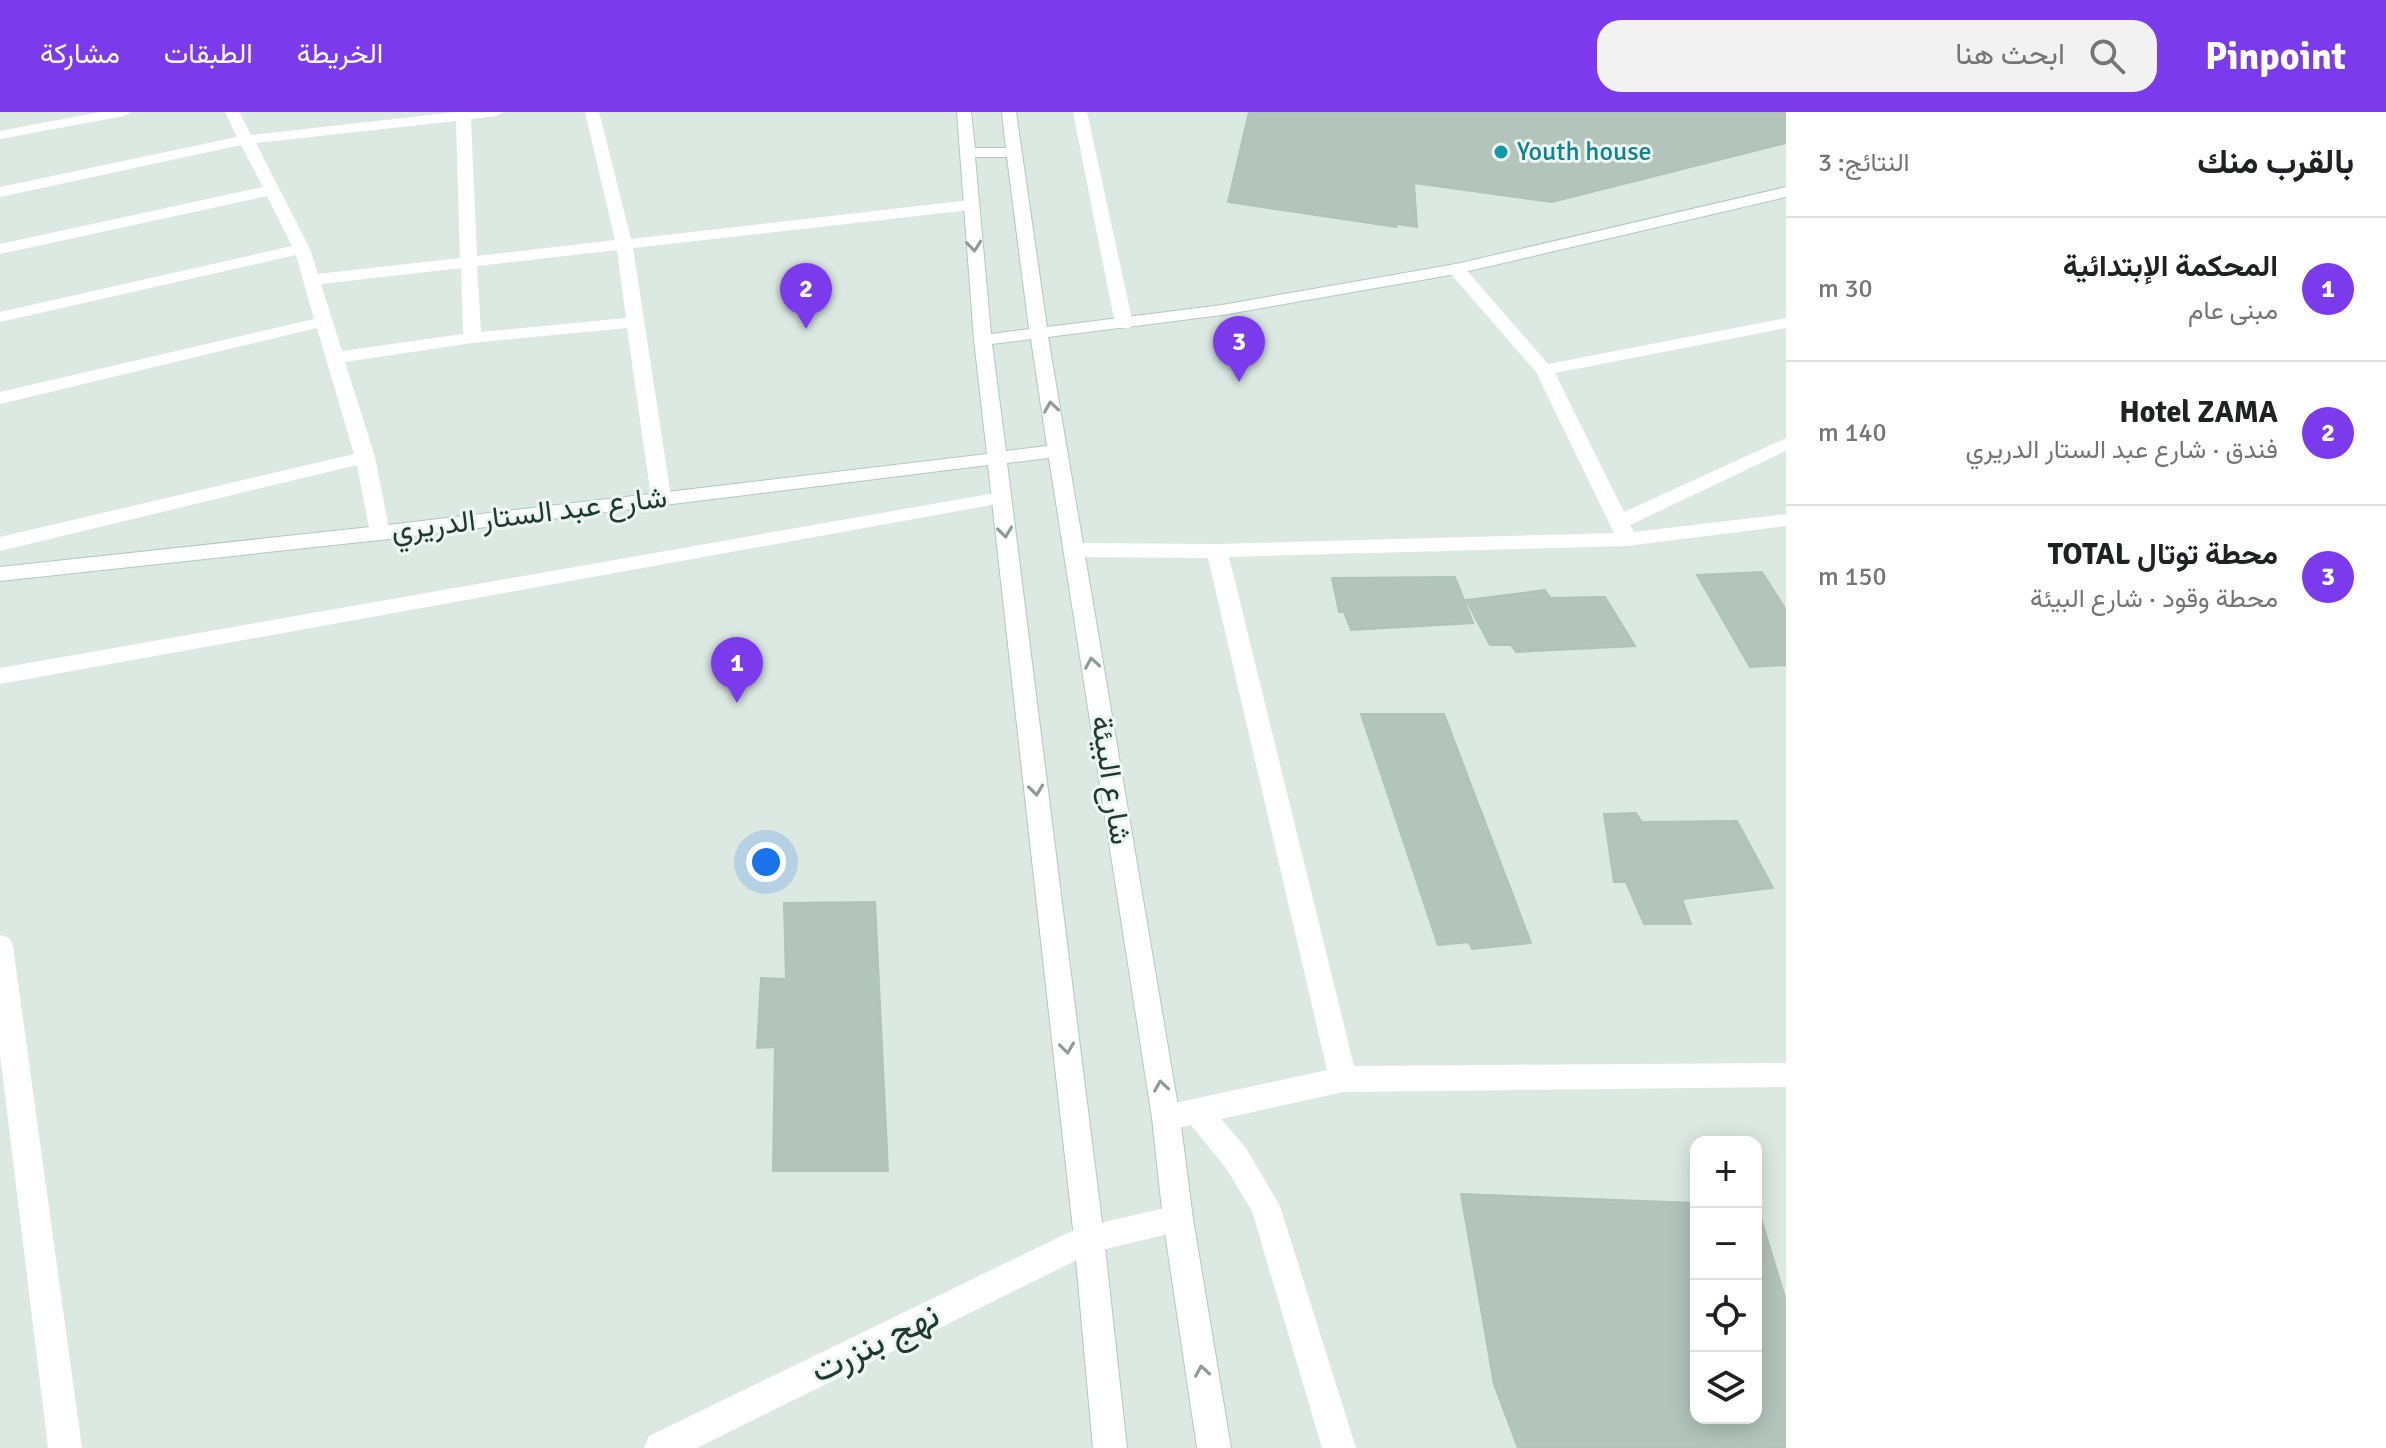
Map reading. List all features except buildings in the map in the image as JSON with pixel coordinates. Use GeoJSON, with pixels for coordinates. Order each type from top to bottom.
{"type":"FeatureCollection","features":[{"type":"Feature","properties":{"kind":"street"},"geometry":{"type":"LineString","coordinates":[[0,135],[124,112]]}},
{"type":"Feature","properties":{"kind":"street"},"geometry":{"type":"LineString","coordinates":[[232,112],[302,249],[365,457],[380,533]]}},
{"type":"Feature","properties":{"kind":"street"},"geometry":{"type":"LineString","coordinates":[[0,192],[245,140],[440,114],[496,112]]}},
{"type":"Feature","properties":{"kind":"street"},"geometry":{"type":"LineString","coordinates":[[592,112],[624,244],[661,497]]}},
{"type":"Feature","properties":{"kind":"street"},"geometry":{"type":"LineString","coordinates":[[964,112],[983,340],[1089,1238],[1110,1448]]}},
{"type":"Feature","properties":{"kind":"street","name":"شارع البيئة"},"geometry":{"type":"LineString","coordinates":[[1009,112],[1039,335],[1166,1118],[1178,1219],[1214,1448]]}},
{"type":"Feature","properties":{"kind":"street"},"geometry":{"type":"LineString","coordinates":[[1080,112],[1124,324]]}},
{"type":"Feature","properties":{"kind":"street"},"geometry":{"type":"LineString","coordinates":[[463,115],[472,338]]}},
{"type":"Feature","properties":{"kind":"street"},"geometry":{"type":"LineString","coordinates":[[967,153],[1014,152]]}},
{"type":"Feature","properties":{"kind":"street"},"geometry":{"type":"LineString","coordinates":[[0,249],[272,190]]}},
{"type":"Feature","properties":{"kind":"street"},"geometry":{"type":"LineString","coordinates":[[983,340],[1124,324],[1456,269],[1784,194]]}},
{"type":"Feature","properties":{"kind":"street"},"geometry":{"type":"LineString","coordinates":[[310,280],[970,205]]}},
{"type":"Feature","properties":{"kind":"street"},"geometry":{"type":"LineString","coordinates":[[0,317],[302,249]]}},
{"type":"Feature","properties":{"kind":"street"},"geometry":{"type":"LineString","coordinates":[[1456,269],[1544,370],[1622,531]]}},
{"type":"Feature","properties":{"kind":"street"},"geometry":{"type":"LineString","coordinates":[[0,398],[322,322]]}},
{"type":"Feature","properties":{"kind":"street"},"geometry":{"type":"LineString","coordinates":[[334,358],[472,338],[634,322]]}},
{"type":"Feature","properties":{"kind":"street"},"geometry":{"type":"LineString","coordinates":[[1544,370],[1786,323]]}},
{"type":"Feature","properties":{"kind":"street"},"geometry":{"type":"LineString","coordinates":[[1622,531],[1786,444]]}},
{"type":"Feature","properties":{"kind":"street","name":"شارع عبد الستار الدريري"},"geometry":{"type":"LineString","coordinates":[[0,574],[380,533],[1058,451]]}},
{"type":"Feature","properties":{"kind":"street"},"geometry":{"type":"LineString","coordinates":[[0,544],[365,457]]}},
{"type":"Feature","properties":{"kind":"street"},"geometry":{"type":"LineString","coordinates":[[0,676],[229,632],[801,537],[1001,498]]}},
{"type":"Feature","properties":{"kind":"street"},"geometry":{"type":"LineString","coordinates":[[1074,550],[1217,551],[1786,520]]}},
{"type":"Feature","properties":{"kind":"street"},"geometry":{"type":"LineString","coordinates":[[1217,551],[1343,1079]]}},
{"type":"Feature","properties":{"kind":"street"},"geometry":{"type":"LineString","coordinates":[[0,946],[65,1448]]}},
{"type":"Feature","properties":{"kind":"street"},"geometry":{"type":"LineString","coordinates":[[1166,1118],[1343,1079],[1786,1075]]}},
{"type":"Feature","properties":{"kind":"street"},"geometry":{"type":"LineString","coordinates":[[1198,1112],[1236,1158],[1265,1206],[1339,1448]]}},
{"type":"Feature","properties":{"kind":"street","name":"نهج بنزرت"},"geometry":{"type":"LineString","coordinates":[[661,1448],[1089,1238],[1178,1219]]}},
{"type":"Feature","properties":{"kind":"place","name":"Youth house"},"geometry":{"type":"Point","coordinates":[1501,152]}},
{"type":"Feature","properties":{"kind":"place","name":"Hotel ZAMA"},"geometry":{"type":"Point","coordinates":[806,329]}},
{"type":"Feature","properties":{"kind":"place","name":"محطة توتال TOTAL"},"geometry":{"type":"Point","coordinates":[1239,382]}},
{"type":"Feature","properties":{"kind":"place","name":"المحكمة الإبتدائية"},"geometry":{"type":"Point","coordinates":[737,703]}}]}
